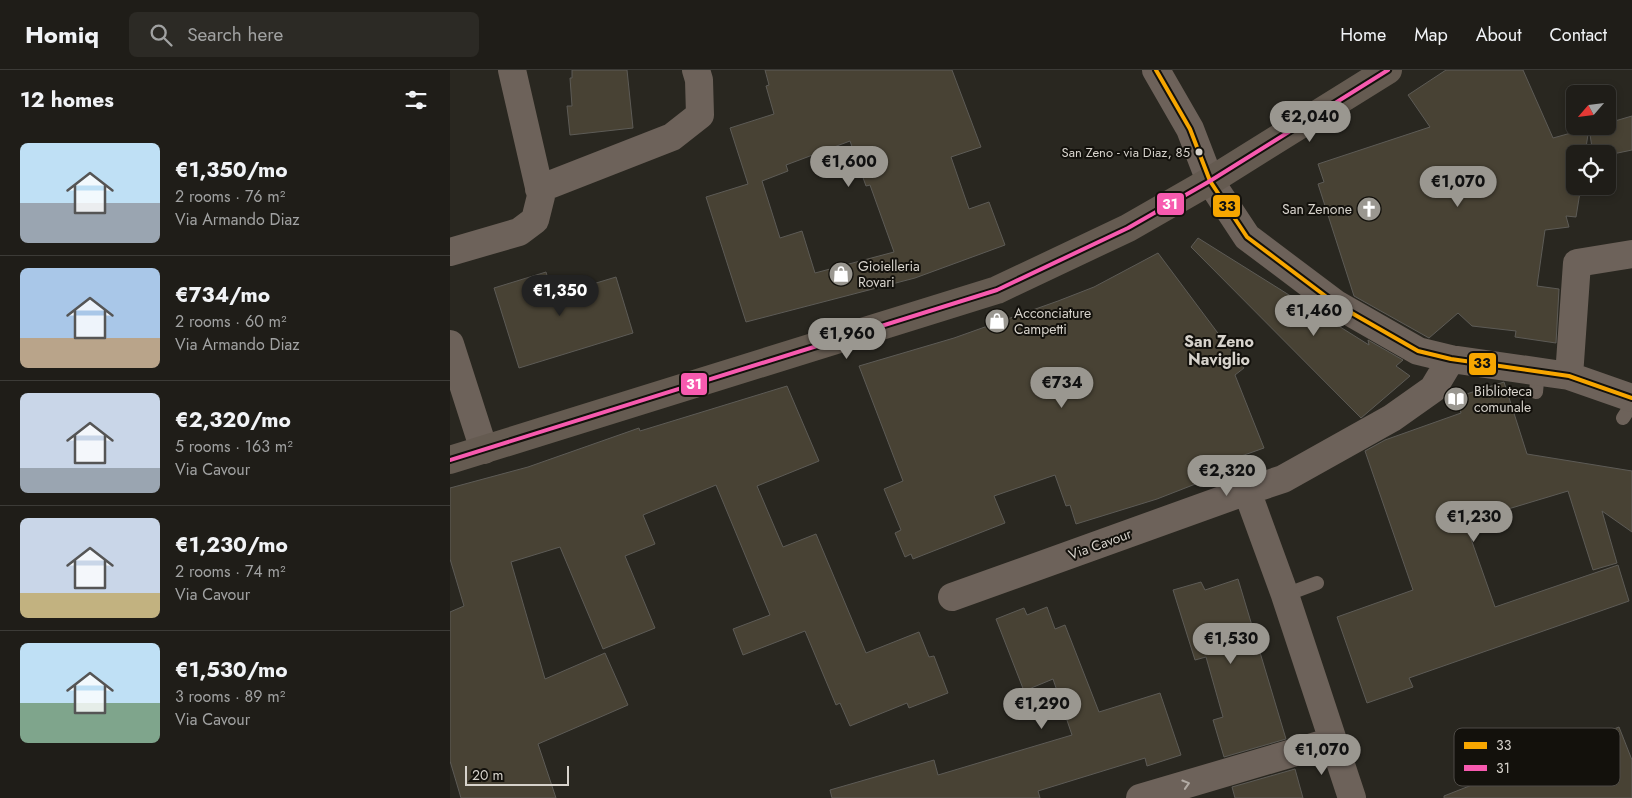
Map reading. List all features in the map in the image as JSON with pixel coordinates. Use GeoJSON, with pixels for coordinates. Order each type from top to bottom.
{"type":"FeatureCollection","features":[{"type":"Feature","properties":{"kind":"main road"},"geometry":{"type":"LineString","coordinates":[[450,460],[996,290],[1128,228],[1210,181],[1388,70]]}},
{"type":"Feature","properties":{"kind":"street"},"geometry":{"type":"LineString","coordinates":[[450,252],[519,232],[535,220],[542,196],[512,70]]}},
{"type":"Feature","properties":{"kind":"street"},"geometry":{"type":"LineString","coordinates":[[539,189],[672,137],[700,115],[699,80],[696,70]]}},
{"type":"Feature","properties":{"kind":"street"},"geometry":{"type":"LineString","coordinates":[[1156,70],[1190,129],[1210,181],[1246,237],[1336,304],[1418,350],[1537,382],[1569,376],[1627,408]]}},
{"type":"Feature","properties":{"kind":"street"},"geometry":{"type":"LineString","coordinates":[[1569,376],[1578,262],[1632,254]]}},
{"type":"Feature","properties":{"kind":"street"},"geometry":{"type":"LineString","coordinates":[[450,344],[484,450]]}},
{"type":"Feature","properties":{"kind":"street","name":"Via Cavour"},"geometry":{"type":"LineString","coordinates":[[952,596],[1283,479],[1392,418],[1433,389],[1451,359]]}},
{"type":"Feature","properties":{"kind":"street"},"geometry":{"type":"LineString","coordinates":[[1247,491],[1285,595],[1352,798]]}},
{"type":"Feature","properties":{"kind":"street"},"geometry":{"type":"LineString","coordinates":[[1140,798],[1333,741]]}},
{"type":"Feature","properties":{"kind":"lane"},"geometry":{"type":"LineString","coordinates":[[1627,408],[1632,404]]}},
{"type":"Feature","properties":{"kind":"lane"},"geometry":{"type":"LineString","coordinates":[[1285,595],[1317,583]]}},
{"type":"Feature","properties":{"kind":"building"},"geometry":{"type":"Polygon","coordinates":[[[572,70],[627,70],[633,128],[570,135],[567,106],[572,106],[570,78],[572,78],[572,70]]]}},
{"type":"Feature","properties":{"kind":"building"},"geometry":{"type":"Polygon","coordinates":[[[765,70],[952,70],[981,147],[951,157],[969,209],[989,202],[1005,245],[915,278],[746,322],[706,197],[748,184],[730,128],[774,114],[766,86],[769,85],[765,70]],[[850,141],[786,165],[788,171],[762,181],[780,238],[802,231],[815,273],[894,252],[870,185],[866,186],[850,141]]]}},
{"type":"Feature","properties":{"kind":"building"},"geometry":{"type":"Polygon","coordinates":[[[1446,70],[1523,70],[1553,138],[1566,134],[1588,135],[1586,145],[1566,145],[1566,195],[1580,195],[1576,217],[1566,216],[1569,227],[1545,230],[1537,286],[1559,289],[1556,343],[1515,337],[1516,331],[1472,326],[1458,313],[1429,338],[1354,296],[1318,184],[1324,182],[1318,164],[1430,127],[1408,95],[1446,70]]]}},
{"type":"Feature","properties":{"kind":"building"},"geometry":{"type":"Polygon","coordinates":[[[1632,116],[1632,150],[1616,153],[1616,145],[1592,145],[1590,135],[1616,135],[1616,121],[1632,116]]]}},
{"type":"Feature","properties":{"kind":"building"},"geometry":{"type":"Polygon","coordinates":[[[1198,238],[1369,345],[1368,340],[1403,360],[1396,366],[1410,376],[1361,418],[1191,247],[1198,238]]]}},
{"type":"Feature","properties":{"kind":"building"},"geometry":{"type":"Polygon","coordinates":[[[1158,253],[1244,368],[1235,375],[1264,448],[1213,466],[1216,476],[1157,499],[1076,524],[1070,505],[1066,506],[1055,475],[994,496],[1005,523],[913,559],[911,554],[905,557],[895,533],[901,530],[884,489],[903,481],[859,366],[954,338],[1058,301],[1094,287],[1158,253]]]}},
{"type":"Feature","properties":{"kind":"building"},"geometry":{"type":"Polygon","coordinates":[[[546,272],[553,296],[616,277],[633,333],[519,368],[494,288],[546,272]]]}},
{"type":"Feature","properties":{"kind":"building"},"geometry":{"type":"Polygon","coordinates":[[[1504,382],[1527,454],[1632,471],[1632,532],[1602,511],[1617,563],[1593,570],[1568,491],[1465,522],[1495,607],[1618,565],[1629,601],[1409,678],[1413,687],[1367,703],[1337,617],[1413,590],[1365,451],[1385,440],[1461,413],[1457,397],[1504,382]]]}},
{"type":"Feature","properties":{"kind":"building"},"geometry":{"type":"Polygon","coordinates":[[[787,386],[819,461],[757,486],[783,547],[816,534],[866,653],[919,632],[929,657],[934,656],[948,693],[909,708],[907,703],[850,726],[840,703],[836,705],[805,631],[743,655],[733,629],[770,615],[716,485],[643,515],[655,544],[625,556],[655,628],[603,649],[560,547],[511,562],[545,679],[605,653],[628,705],[538,744],[556,798],[461,798],[450,761],[450,612],[464,606],[450,559],[450,488],[528,467],[639,428],[640,431],[787,386]]]}},
{"type":"Feature","properties":{"kind":"building"},"geometry":{"type":"Polygon","coordinates":[[[1238,579],[1286,739],[1224,757],[1213,720],[1223,717],[1206,657],[1195,660],[1173,590],[1201,582],[1205,590],[1238,579]]]}},
{"type":"Feature","properties":{"kind":"building"},"geometry":{"type":"Polygon","coordinates":[[[1047,607],[1055,629],[1065,625],[1099,712],[1160,693],[1181,755],[1147,766],[1145,758],[1038,791],[1040,798],[832,798],[830,790],[934,760],[938,775],[1072,735],[1053,679],[1024,691],[996,619],[1024,608],[1027,615],[1047,607]]]}},
{"type":"Feature","properties":{"kind":"building"},"geometry":{"type":"Polygon","coordinates":[[[1620,730],[1632,760],[1632,798],[1444,798],[1444,796],[1469,786],[1620,786],[1620,730]]]}},
{"type":"Feature","properties":{"kind":"building"},"geometry":{"type":"Polygon","coordinates":[[[1295,769],[1303,798],[1235,798],[1232,787],[1295,769]]]}},
{"type":"Feature","properties":{"kind":"transit line","name":"33"},"geometry":{"type":"LineString","coordinates":[[1156,70],[1190,129],[1210,181],[1247,237],[1336,304],[1418,351],[1451,359],[1569,376],[1632,398]]}},
{"type":"Feature","properties":{"kind":"transit line","name":"31"},"geometry":{"type":"LineString","coordinates":[[450,460],[997,290],[1128,228],[1210,181],[1388,70]]}},
{"type":"Feature","properties":{"kind":"place","name":"San Zeno - via Diaz, 85"},"geometry":{"type":"Point","coordinates":[1199,152]}},
{"type":"Feature","properties":{"kind":"place","name":"San Zenone"},"geometry":{"type":"Point","coordinates":[1369,209]}},
{"type":"Feature","properties":{"kind":"place","name":"Gioielleria Rovari"},"geometry":{"type":"Point","coordinates":[841,274]}},
{"type":"Feature","properties":{"kind":"place","name":"Acconciature Campetti"},"geometry":{"type":"Point","coordinates":[997,321]}},
{"type":"Feature","properties":{"kind":"place","name":"Biblioteca comunale"},"geometry":{"type":"Point","coordinates":[1456,399]}},
{"type":"Feature","properties":{"kind":"district","name":"San Zeno Naviglio"},"geometry":{"type":"Point","coordinates":[1219,350]}}]}
